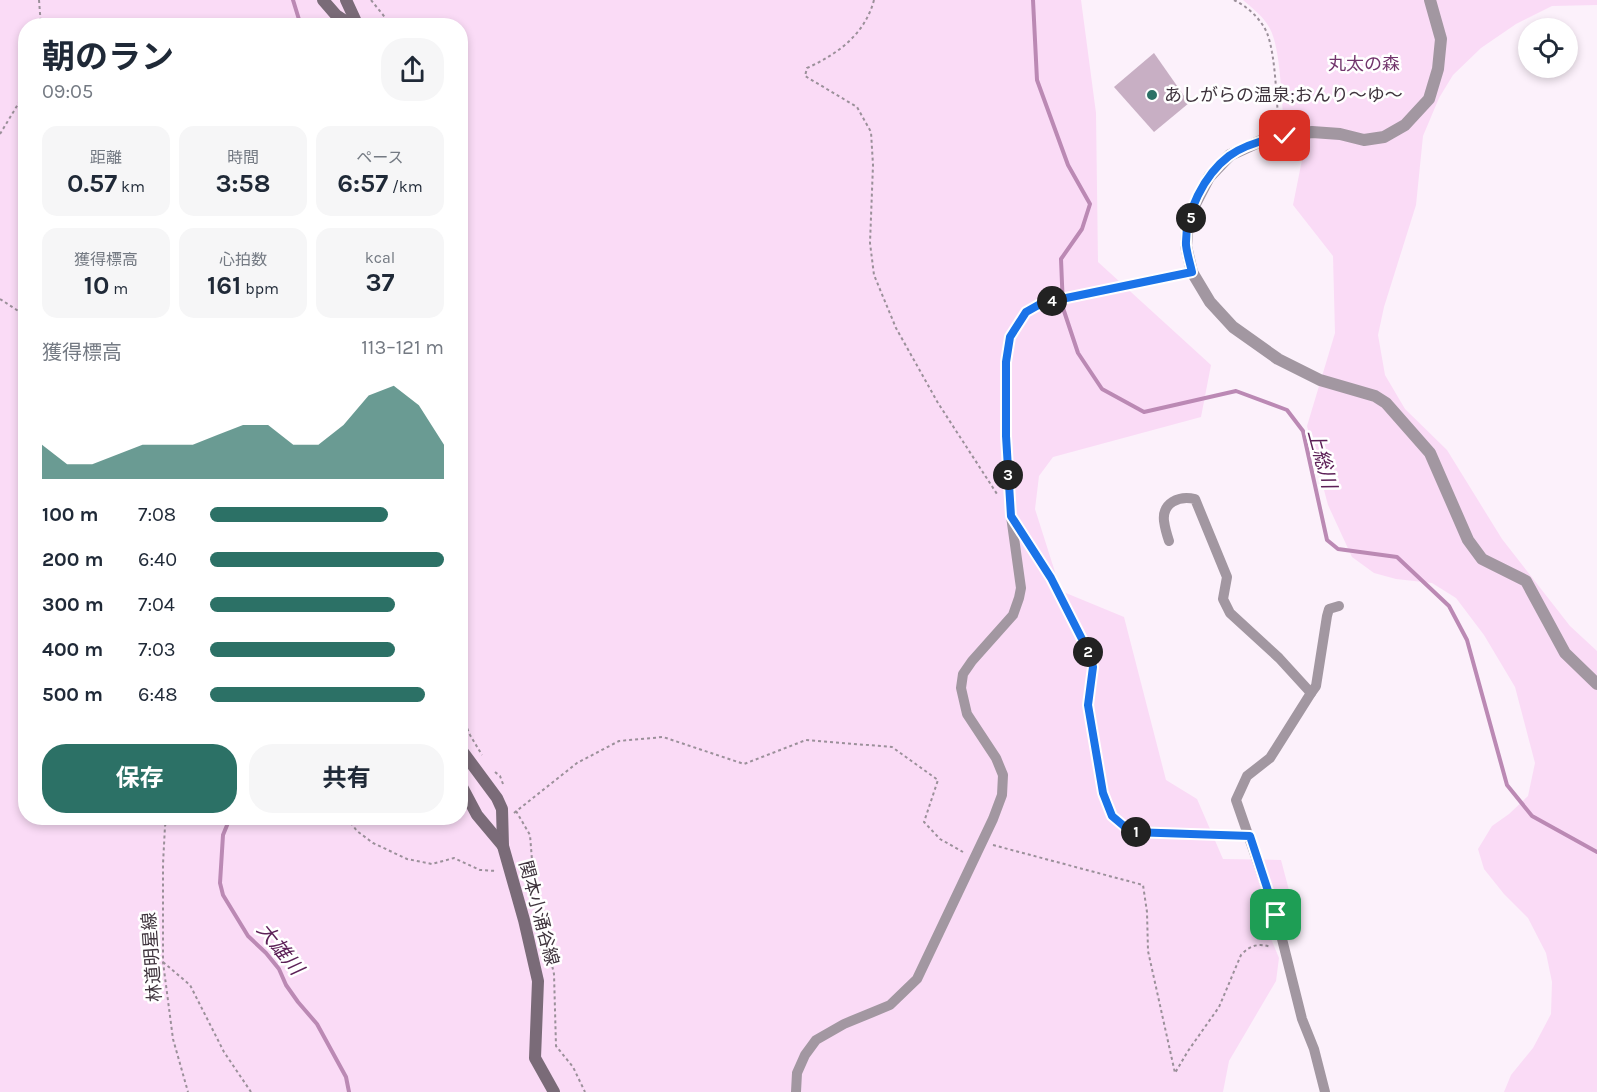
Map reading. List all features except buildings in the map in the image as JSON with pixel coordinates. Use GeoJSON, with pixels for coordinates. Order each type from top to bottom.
{"type":"FeatureCollection","features":[{"type":"Feature","properties":{"kind":"main road"},"geometry":{"type":"LineString","coordinates":[[322,0],[341,18]]}},
{"type":"Feature","properties":{"kind":"main road"},"geometry":{"type":"LineString","coordinates":[[346,0],[354,18]]}},
{"type":"Feature","properties":{"kind":"main road","name":"関本小涌谷線"},"geometry":{"type":"LineString","coordinates":[[468,759],[497,798],[502,809],[503,846],[538,981],[535,1058],[554,1092]]}},
{"type":"Feature","properties":{"kind":"main road","name":"関本小涌谷線"},"geometry":{"type":"LineString","coordinates":[[468,798],[477,815],[503,846]]}},
{"type":"Feature","properties":{"kind":"street"},"geometry":{"type":"LineString","coordinates":[[1430,0],[1441,39],[1440,63],[1429,99],[1404,125],[1384,137],[1364,140],[1340,134],[1312,132],[1263,141],[1230,155],[1209,177],[1194,206],[1186,246],[1192,272],[1209,302],[1233,327],[1278,359],[1320,380],[1375,396],[1386,403],[1430,453],[1468,540],[1475,550],[1482,559],[1526,581],[1565,653],[1597,684]]}},
{"type":"Feature","properties":{"kind":"street"},"geometry":{"type":"LineString","coordinates":[[796,1092],[797,1073],[816,1040],[844,1024],[890,1005],[917,979],[1002,795],[1003,775],[996,758],[967,714],[961,688],[963,674],[1013,615],[1021,588],[1011,516],[1006,436],[1006,362],[1010,337],[1026,312],[1042,303],[1192,272]]}},
{"type":"Feature","properties":{"kind":"street"},"geometry":{"type":"LineString","coordinates":[[1169,541],[1164,519],[1166,507],[1185,496],[1195,499],[1227,577],[1223,599],[1230,613],[1279,658],[1311,693]]}},
{"type":"Feature","properties":{"kind":"street"},"geometry":{"type":"LineString","coordinates":[[1325,1092],[1314,1049],[1302,1019],[1276,915],[1236,800],[1247,776],[1270,758],[1316,686],[1326,616],[1329,609],[1339,606]]}},
{"type":"Feature","properties":{"kind":"path"},"geometry":{"type":"LineString","coordinates":[[39,0],[40,18]]}},
{"type":"Feature","properties":{"kind":"path"},"geometry":{"type":"LineString","coordinates":[[371,0],[386,18]]}},
{"type":"Feature","properties":{"kind":"path"},"geometry":{"type":"LineString","coordinates":[[874,0],[870,14],[854,39],[826,60],[807,68],[805,75],[857,107],[871,132],[873,165],[870,243],[874,274],[896,328],[938,404],[999,497]]}},
{"type":"Feature","properties":{"kind":"path"},"geometry":{"type":"LineString","coordinates":[[1234,0],[1249,10],[1266,31],[1270,45],[1280,137]]}},
{"type":"Feature","properties":{"kind":"path"},"geometry":{"type":"LineString","coordinates":[[0,134],[18,104]]}},
{"type":"Feature","properties":{"kind":"path"},"geometry":{"type":"LineString","coordinates":[[0,299],[18,311]]}},
{"type":"Feature","properties":{"kind":"path"},"geometry":{"type":"LineString","coordinates":[[1023,534],[1051,578],[1084,643],[1093,667],[1088,705],[1103,793],[1112,816],[1131,832],[1250,836]]}},
{"type":"Feature","properties":{"kind":"path"},"geometry":{"type":"LineString","coordinates":[[503,823],[577,763],[619,741],[663,737],[744,764],[806,740],[892,747],[938,780],[924,822],[940,839],[974,858]]}},
{"type":"Feature","properties":{"kind":"path","name":"林道明星線"},"geometry":{"type":"LineString","coordinates":[[165,825],[163,963],[173,1039],[188,1092]]}},
{"type":"Feature","properties":{"kind":"path"},"geometry":{"type":"LineString","coordinates":[[352,825],[373,843],[407,859],[432,864],[454,858],[480,870],[509,872]]}},
{"type":"Feature","properties":{"kind":"path"},"geometry":{"type":"LineString","coordinates":[[982,842],[1143,885],[1148,912],[1148,951],[1175,1073],[1219,1006],[1241,955],[1247,948],[1257,945],[1269,946],[1285,952]]}},
{"type":"Feature","properties":{"kind":"path"},"geometry":{"type":"LineString","coordinates":[[163,963],[190,986],[224,1052],[252,1092]]}},
{"type":"Feature","properties":{"kind":"green space"},"geometry":{"type":"Polygon","coordinates":[[[0,0],[1081,0],[1096,113],[1098,262],[1211,365],[1201,417],[1053,457],[1039,476],[1035,509],[1061,591],[1124,617],[1166,780],[1197,799],[1223,859],[1281,860],[1295,913],[1267,929],[1279,958],[1276,981],[1229,1061],[1223,1092],[0,1092],[0,0]]]}},
{"type":"Feature","properties":{"kind":"green space","name":"丸太の森"},"geometry":{"type":"Polygon","coordinates":[[[1243,0],[1597,0],[1597,5],[1552,6],[1528,18],[1518,18],[1518,23],[1481,48],[1453,75],[1439,98],[1423,136],[1416,205],[1384,307],[1378,335],[1385,375],[1405,409],[1447,450],[1502,539],[1570,626],[1597,651],[1597,1092],[1504,1092],[1511,1075],[1533,1048],[1551,1014],[1552,982],[1546,953],[1528,918],[1504,894],[1484,869],[1478,849],[1492,826],[1528,796],[1535,763],[1515,687],[1484,635],[1456,598],[1432,583],[1396,579],[1374,573],[1352,557],[1328,505],[1307,426],[1335,333],[1333,256],[1293,205],[1310,120],[1284,124],[1276,47],[1269,27],[1243,0]]]}},
{"type":"Feature","properties":{"kind":"waterway","name":"大雄川"},"geometry":{"type":"LineString","coordinates":[[293,0],[299,18]]}},
{"type":"Feature","properties":{"kind":"waterway","name":"上総川"},"geometry":{"type":"LineString","coordinates":[[1033,0],[1037,80],[1068,165],[1090,204],[1082,229],[1061,259],[1063,308],[1078,353],[1102,389],[1144,412],[1236,391],[1287,410],[1303,431],[1327,540],[1338,549],[1397,557],[1449,606],[1467,640],[1507,785],[1532,816],[1597,852]]}},
{"type":"Feature","properties":{"kind":"waterway","name":"大雄川"},"geometry":{"type":"LineString","coordinates":[[227,825],[223,835],[220,883],[223,895],[248,936],[279,969],[286,985],[317,1024],[346,1077],[349,1092]]}},
{"type":"Feature","properties":{"kind":"place","name":"あしがらの温泉;おんり〜ゆ〜"},"geometry":{"type":"Point","coordinates":[1152,95]}},
{"type":"Feature","properties":{"kind":"route"},"geometry":{"type":"LineString","coordinates":[[1276,915],[1250,836],[1131,832],[1112,816],[1103,793],[1088,705],[1093,667],[1084,643],[1051,578],[1011,516],[1006,436],[1006,362],[1010,337],[1026,312],[1042,303],[1192,272],[1186,246],[1187,233],[1194,206],[1209,177],[1230,155],[1263,141],[1285,136]]}}]}
